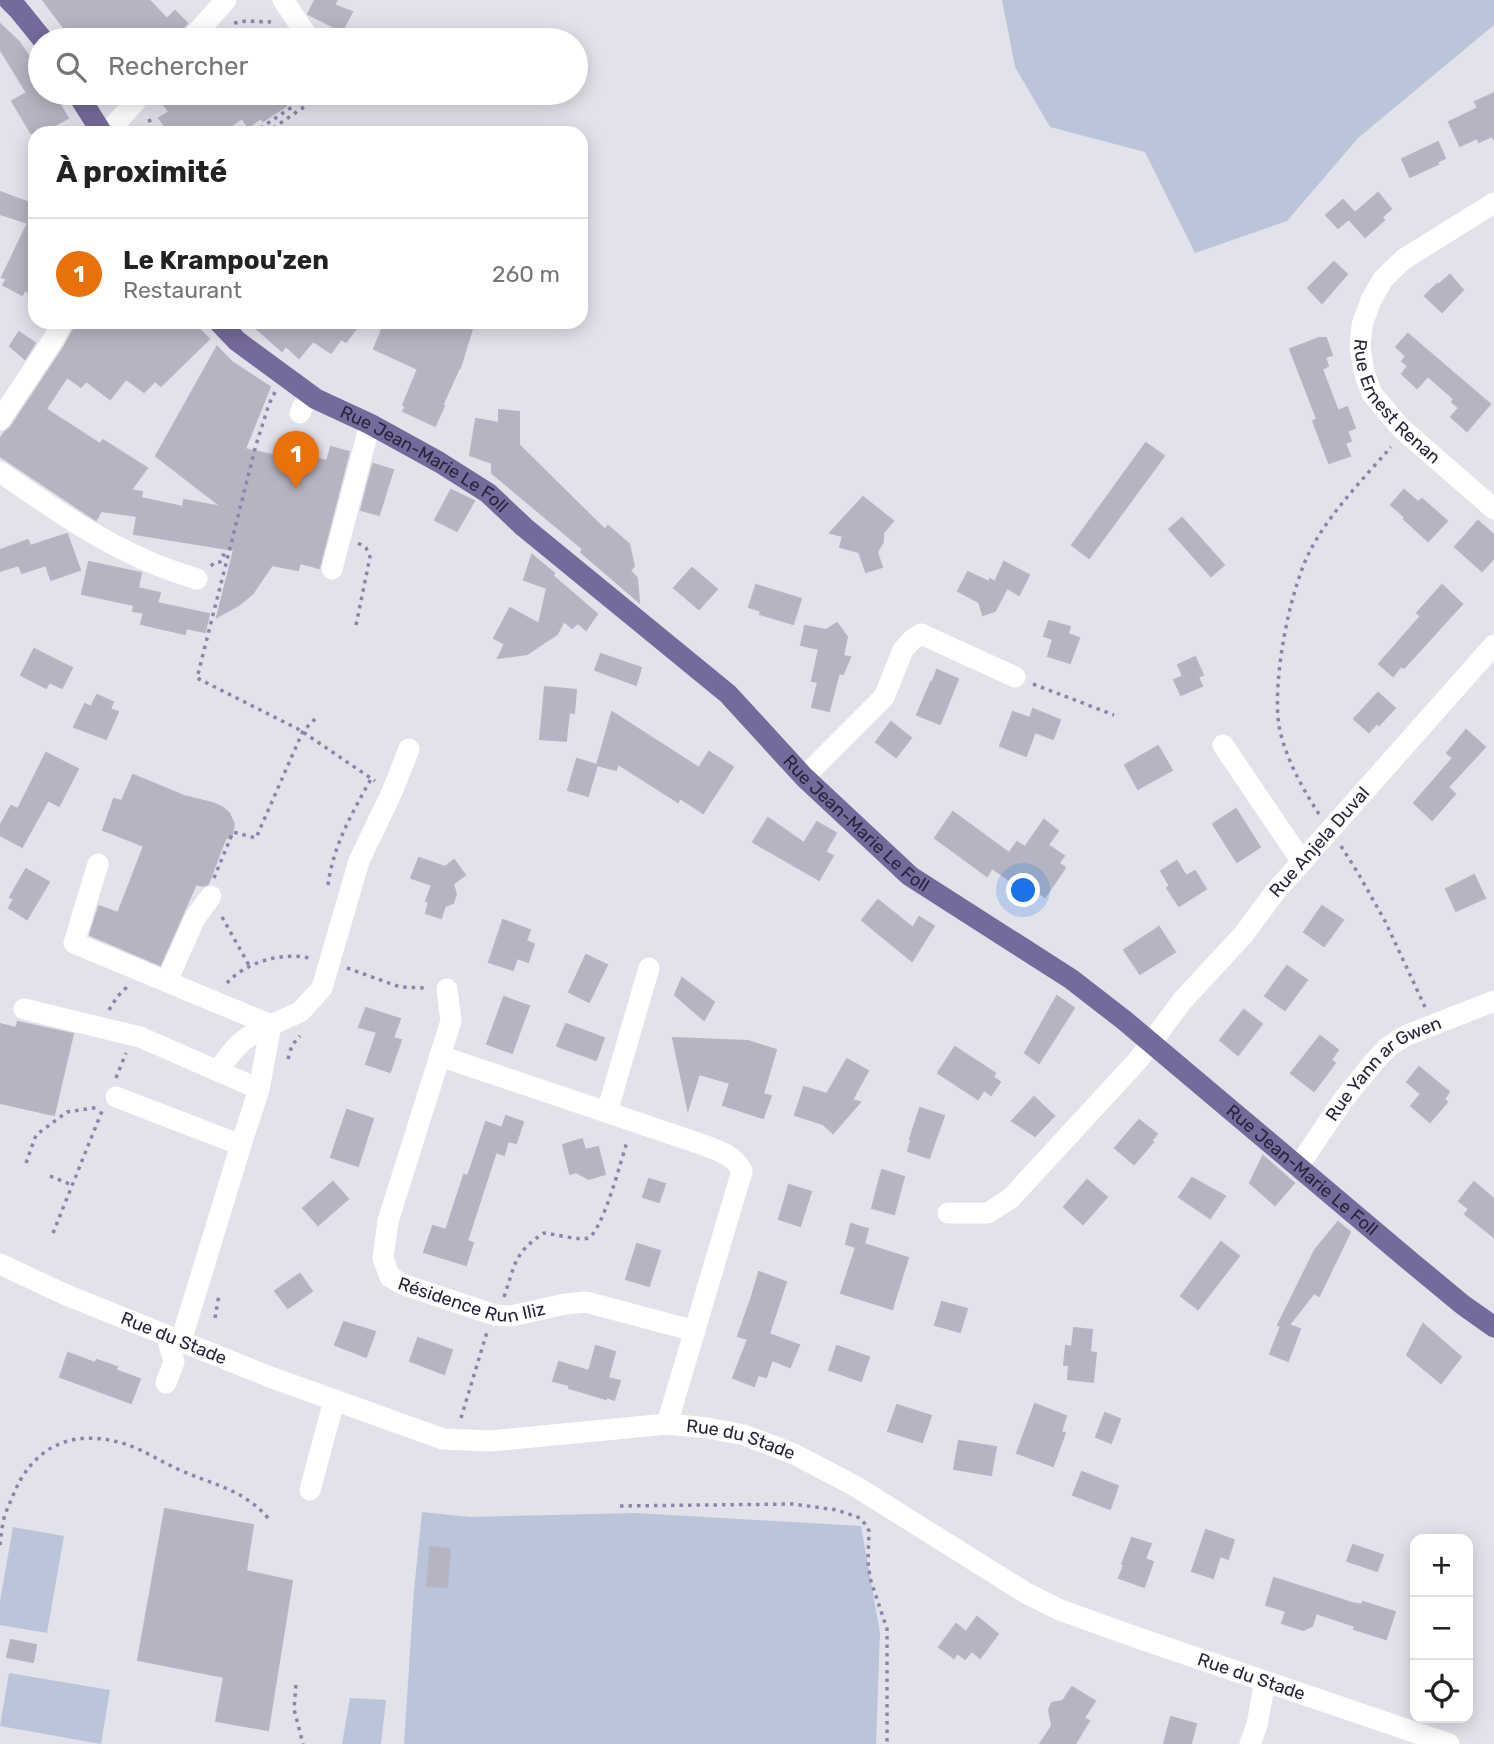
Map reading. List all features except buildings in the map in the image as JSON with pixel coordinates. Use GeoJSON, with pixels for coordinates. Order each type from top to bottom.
{"type":"FeatureCollection","features":[{"type":"Feature","properties":{"kind":"main road"},"geometry":{"type":"LineString","coordinates":[[9,0],[33,28]]}},
{"type":"Feature","properties":{"kind":"main road"},"geometry":{"type":"LineString","coordinates":[[85,105],[100,126]]}},
{"type":"Feature","properties":{"kind":"main road","name":"Rue Jean-Marie Le Foll"},"geometry":{"type":"LineString","coordinates":[[226,329],[237,341],[283,375],[304,404],[327,405],[370,424],[488,493],[524,527],[728,694],[803,777],[910,876],[1072,979],[1453,1297],[1494,1327]]}},
{"type":"Feature","properties":{"kind":"street"},"geometry":{"type":"LineString","coordinates":[[201,28],[226,0]]}},
{"type":"Feature","properties":{"kind":"street"},"geometry":{"type":"LineString","coordinates":[[283,0],[302,28]]}},
{"type":"Feature","properties":{"kind":"street"},"geometry":{"type":"LineString","coordinates":[[112,126],[132,105]]}},
{"type":"Feature","properties":{"kind":"street","name":"Rue Ernest Renan"},"geometry":{"type":"LineString","coordinates":[[1494,203],[1404,259],[1382,279],[1362,325],[1360,346],[1364,372],[1372,394],[1405,431],[1494,509]]}},
{"type":"Feature","properties":{"kind":"street"},"geometry":{"type":"LineString","coordinates":[[0,420],[59,329]]}},
{"type":"Feature","properties":{"kind":"street"},"geometry":{"type":"LineString","coordinates":[[336,562],[340,536],[370,424]]}},
{"type":"Feature","properties":{"kind":"street"},"geometry":{"type":"LineString","coordinates":[[0,472],[103,538],[150,562],[197,579]]}},
{"type":"Feature","properties":{"kind":"street"},"geometry":{"type":"LineString","coordinates":[[803,777],[884,697],[903,649],[922,634],[1015,677]]}},
{"type":"Feature","properties":{"kind":"street","name":"Rue Anjela Duval"},"geometry":{"type":"LineString","coordinates":[[948,1213],[988,1213],[1011,1198],[1121,1079],[1182,1001],[1244,934],[1275,892],[1494,645]]}},
{"type":"Feature","properties":{"kind":"street"},"geometry":{"type":"LineString","coordinates":[[1223,745],[1302,862]]}},
{"type":"Feature","properties":{"kind":"street"},"geometry":{"type":"LineString","coordinates":[[218,1071],[233,1049],[251,1033],[300,1012],[322,988],[359,861],[409,749]]}},
{"type":"Feature","properties":{"kind":"street"},"geometry":{"type":"LineString","coordinates":[[98,864],[75,943],[271,1025]]}},
{"type":"Feature","properties":{"kind":"street"},"geometry":{"type":"LineString","coordinates":[[167,981],[195,918],[211,896]]}},
{"type":"Feature","properties":{"kind":"street"},"geometry":{"type":"LineString","coordinates":[[607,1112],[649,968]]}},
{"type":"Feature","properties":{"kind":"street","name":"Résidence Run Iliz"},"geometry":{"type":"LineString","coordinates":[[447,989],[451,1021],[388,1221],[383,1258],[390,1277],[402,1284],[495,1315],[511,1317],[565,1304],[586,1302],[695,1331]]}},
{"type":"Feature","properties":{"kind":"street","name":"Rue Yann ar Gwen"},"geometry":{"type":"LineString","coordinates":[[1298,1167],[1343,1100],[1388,1047],[1405,1035],[1494,1001]]}},
{"type":"Feature","properties":{"kind":"street"},"geometry":{"type":"LineString","coordinates":[[24,1009],[133,1035],[259,1089]]}},
{"type":"Feature","properties":{"kind":"street"},"geometry":{"type":"LineString","coordinates":[[166,1382],[174,1362],[174,1339],[259,1089],[271,1025]]}},
{"type":"Feature","properties":{"kind":"street"},"geometry":{"type":"LineString","coordinates":[[440,1056],[724,1153],[738,1162],[741,1171],[667,1424]]}},
{"type":"Feature","properties":{"kind":"street"},"geometry":{"type":"LineString","coordinates":[[115,1089],[241,1144]]}},
{"type":"Feature","properties":{"kind":"street","name":"Rue du Stade"},"geometry":{"type":"LineString","coordinates":[[0,1264],[65,1294],[270,1377],[440,1437],[491,1441],[667,1424],[744,1435],[794,1454],[855,1486],[1026,1593],[1060,1610],[1449,1744]]}},
{"type":"Feature","properties":{"kind":"street"},"geometry":{"type":"LineString","coordinates":[[310,1490],[334,1401]]}},
{"type":"Feature","properties":{"kind":"street"},"geometry":{"type":"LineString","coordinates":[[1250,1744],[1257,1725],[1265,1681]]}},
{"type":"Feature","properties":{"kind":"path"},"geometry":{"type":"LineString","coordinates":[[230,23],[275,23]]}},
{"type":"Feature","properties":{"kind":"path"},"geometry":{"type":"LineString","coordinates":[[264,126],[293,105]]}},
{"type":"Feature","properties":{"kind":"path"},"geometry":{"type":"LineString","coordinates":[[276,126],[307,105]]}},
{"type":"Feature","properties":{"kind":"path"},"geometry":{"type":"LineString","coordinates":[[283,375],[269,404],[256,445],[197,678],[303,732],[392,792]]}},
{"type":"Feature","properties":{"kind":"path"},"geometry":{"type":"LineString","coordinates":[[1405,431],[1345,501],[1309,553],[1289,613],[1278,689],[1279,726],[1291,764],[1314,807],[1372,898],[1407,965],[1433,1024]]}},
{"type":"Feature","properties":{"kind":"path"},"geometry":{"type":"LineString","coordinates":[[340,536],[363,545],[369,552],[369,569],[356,625]]}},
{"type":"Feature","properties":{"kind":"path"},"geometry":{"type":"LineString","coordinates":[[1015,677],[1114,715]]}},
{"type":"Feature","properties":{"kind":"path"},"geometry":{"type":"LineString","coordinates":[[233,832],[256,838],[303,732],[318,716]]}},
{"type":"Feature","properties":{"kind":"path"},"geometry":{"type":"LineString","coordinates":[[219,1003],[232,978],[263,960],[297,955],[330,962],[400,987],[447,989]]}},
{"type":"Feature","properties":{"kind":"path"},"geometry":{"type":"LineString","coordinates":[[103,1028],[110,1008],[130,984],[137,969]]}},
{"type":"Feature","properties":{"kind":"path"},"geometry":{"type":"LineString","coordinates":[[287,1065],[292,1045],[307,1028]]}},
{"type":"Feature","properties":{"kind":"path"},"geometry":{"type":"LineString","coordinates":[[115,1089],[133,1035]]}},
{"type":"Feature","properties":{"kind":"path"},"geometry":{"type":"LineString","coordinates":[[26,1163],[36,1135],[67,1112],[105,1106],[53,1233]]}},
{"type":"Feature","properties":{"kind":"path"},"geometry":{"type":"LineString","coordinates":[[440,1437],[445,1425],[459,1424],[487,1333],[500,1308],[515,1264],[525,1247],[544,1233],[583,1239],[590,1237],[612,1193],[633,1121]]}},
{"type":"Feature","properties":{"kind":"path"},"geometry":{"type":"LineString","coordinates":[[50,1176],[72,1185]]}},
{"type":"Feature","properties":{"kind":"path"},"geometry":{"type":"LineString","coordinates":[[215,1318],[220,1292]]}},
{"type":"Feature","properties":{"kind":"path"},"geometry":{"type":"LineString","coordinates":[[0,1545],[4,1516],[27,1468],[42,1452],[64,1442],[83,1438],[123,1443],[234,1491],[256,1504],[268,1518]]}},
{"type":"Feature","properties":{"kind":"path"},"geometry":{"type":"LineString","coordinates":[[620,1506],[793,1504],[837,1510],[860,1518],[869,1531],[870,1578],[887,1629],[887,1744]]}},
{"type":"Feature","properties":{"kind":"path"},"geometry":{"type":"LineString","coordinates":[[296,1685],[294,1709],[303,1744]]}},
{"type":"Feature","properties":{"kind":"shaded area"},"geometry":{"type":"Polygon","coordinates":[[[1002,0],[1494,0],[1494,25],[1358,138],[1287,221],[1195,253],[1145,152],[1050,127],[1015,67],[1002,0]]]}},
{"type":"Feature","properties":{"kind":"shaded area"},"geometry":{"type":"Polygon","coordinates":[[[422,1512],[470,1517],[636,1513],[861,1526],[880,1633],[876,1744],[404,1744],[422,1512]]]}},
{"type":"Feature","properties":{"kind":"shaded area"},"geometry":{"type":"Polygon","coordinates":[[[13,1527],[64,1536],[47,1633],[0,1625],[0,1601],[13,1527]]]}},
{"type":"Feature","properties":{"kind":"shaded area"},"geometry":{"type":"Polygon","coordinates":[[[9,1673],[110,1690],[101,1744],[0,1726],[9,1673]]]}},
{"type":"Feature","properties":{"kind":"shaded area"},"geometry":{"type":"Polygon","coordinates":[[[350,1698],[386,1700],[381,1744],[342,1744],[350,1698]]]}},
{"type":"Feature","properties":{"kind":"place","name":"Le Krampou'zen"},"geometry":{"type":"Point","coordinates":[296,489]}}]}
